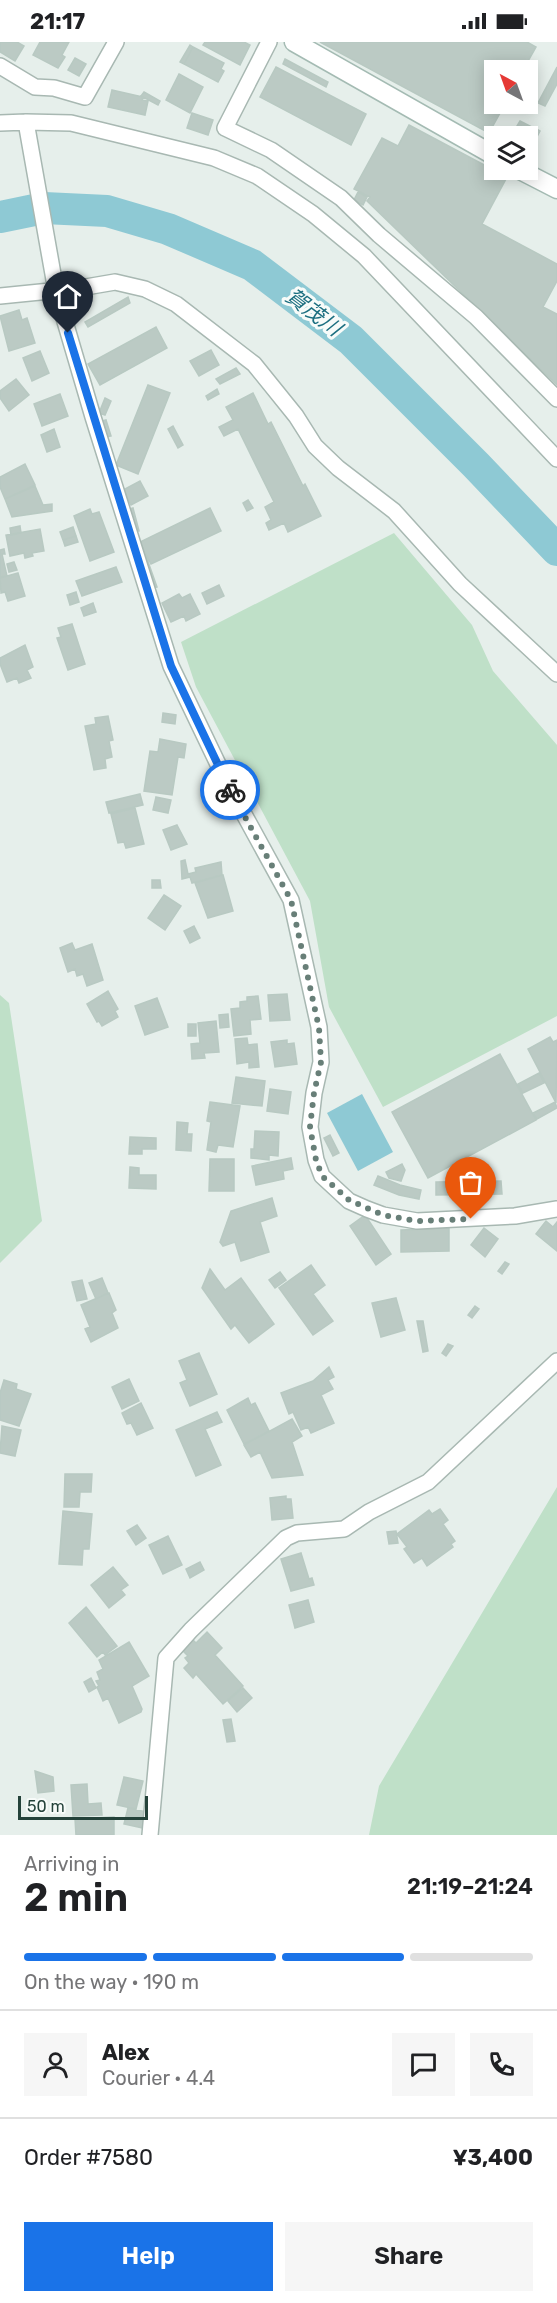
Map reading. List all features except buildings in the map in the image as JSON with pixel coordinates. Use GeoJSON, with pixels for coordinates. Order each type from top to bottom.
{"type":"FeatureCollection","features":[{"type":"Feature","properties":{"kind":"street"},"geometry":{"type":"LineString","coordinates":[[0,66],[35,87],[54,88],[85,97],[116,42]]}},
{"type":"Feature","properties":{"kind":"street"},"geometry":{"type":"LineString","coordinates":[[269,42],[225,128],[271,150],[340,198],[379,235],[477,317],[557,399]]}},
{"type":"Feature","properties":{"kind":"street"},"geometry":{"type":"LineString","coordinates":[[294,42],[484,150]]}},
{"type":"Feature","properties":{"kind":"street"},"geometry":{"type":"LineString","coordinates":[[26,122],[55,285],[96,428],[171,666],[228,785],[291,900],[319,1028],[321,1062],[310,1127],[316,1160],[322,1176],[349,1200],[367,1209],[383,1215],[417,1221],[515,1216],[557,1209]]}},
{"type":"Feature","properties":{"kind":"street"},"geometry":{"type":"LineString","coordinates":[[0,123],[71,123],[214,158],[256,176],[313,214],[364,256],[557,459]]}},
{"type":"Feature","properties":{"kind":"street"},"geometry":{"type":"LineString","coordinates":[[538,179],[557,189]]}},
{"type":"Feature","properties":{"kind":"street"},"geometry":{"type":"LineString","coordinates":[[0,296],[55,285],[115,282],[146,289],[176,304],[254,364],[296,416],[315,446],[338,468],[394,511],[460,584],[557,674]]}},
{"type":"Feature","properties":{"kind":"street"},"geometry":{"type":"LineString","coordinates":[[150,1835],[166,1658],[191,1630],[286,1538],[297,1533],[344,1529],[369,1512],[428,1482],[557,1361]]}},
{"type":"Feature","properties":{"kind":"green space"},"geometry":{"type":"Polygon","coordinates":[[[394,533],[472,625],[493,671],[557,745],[557,1016],[383,1107],[329,1007],[310,901],[196,687],[181,642],[394,533]]]}},
{"type":"Feature","properties":{"kind":"green space"},"geometry":{"type":"Polygon","coordinates":[[[0,995],[9,1003],[42,1221],[0,1263],[0,995]]]}},
{"type":"Feature","properties":{"kind":"green space"},"geometry":{"type":"Polygon","coordinates":[[[557,1487],[557,1835],[369,1835],[379,1786],[557,1487]]]}},
{"type":"Feature","properties":{"kind":"water"},"geometry":{"type":"Polygon","coordinates":[[[362,1094],[393,1152],[358,1171],[327,1113],[362,1094]]]}},
{"type":"Feature","properties":{"kind":"waterway","name":"賀茂川"},"geometry":{"type":"LineString","coordinates":[[0,217],[44,208],[107,211],[168,229],[252,265],[351,340],[557,550]]}},
{"type":"Feature","properties":{"kind":"way so far"},"geometry":{"type":"LineString","coordinates":[[230,790],[291,900],[319,1028],[321,1062],[310,1127],[316,1160],[322,1176],[349,1200],[383,1215],[417,1221],[471,1219]]}},
{"type":"Feature","properties":{"kind":"route"},"geometry":{"type":"LineString","coordinates":[[68,333],[171,666],[230,790]]}}]}
